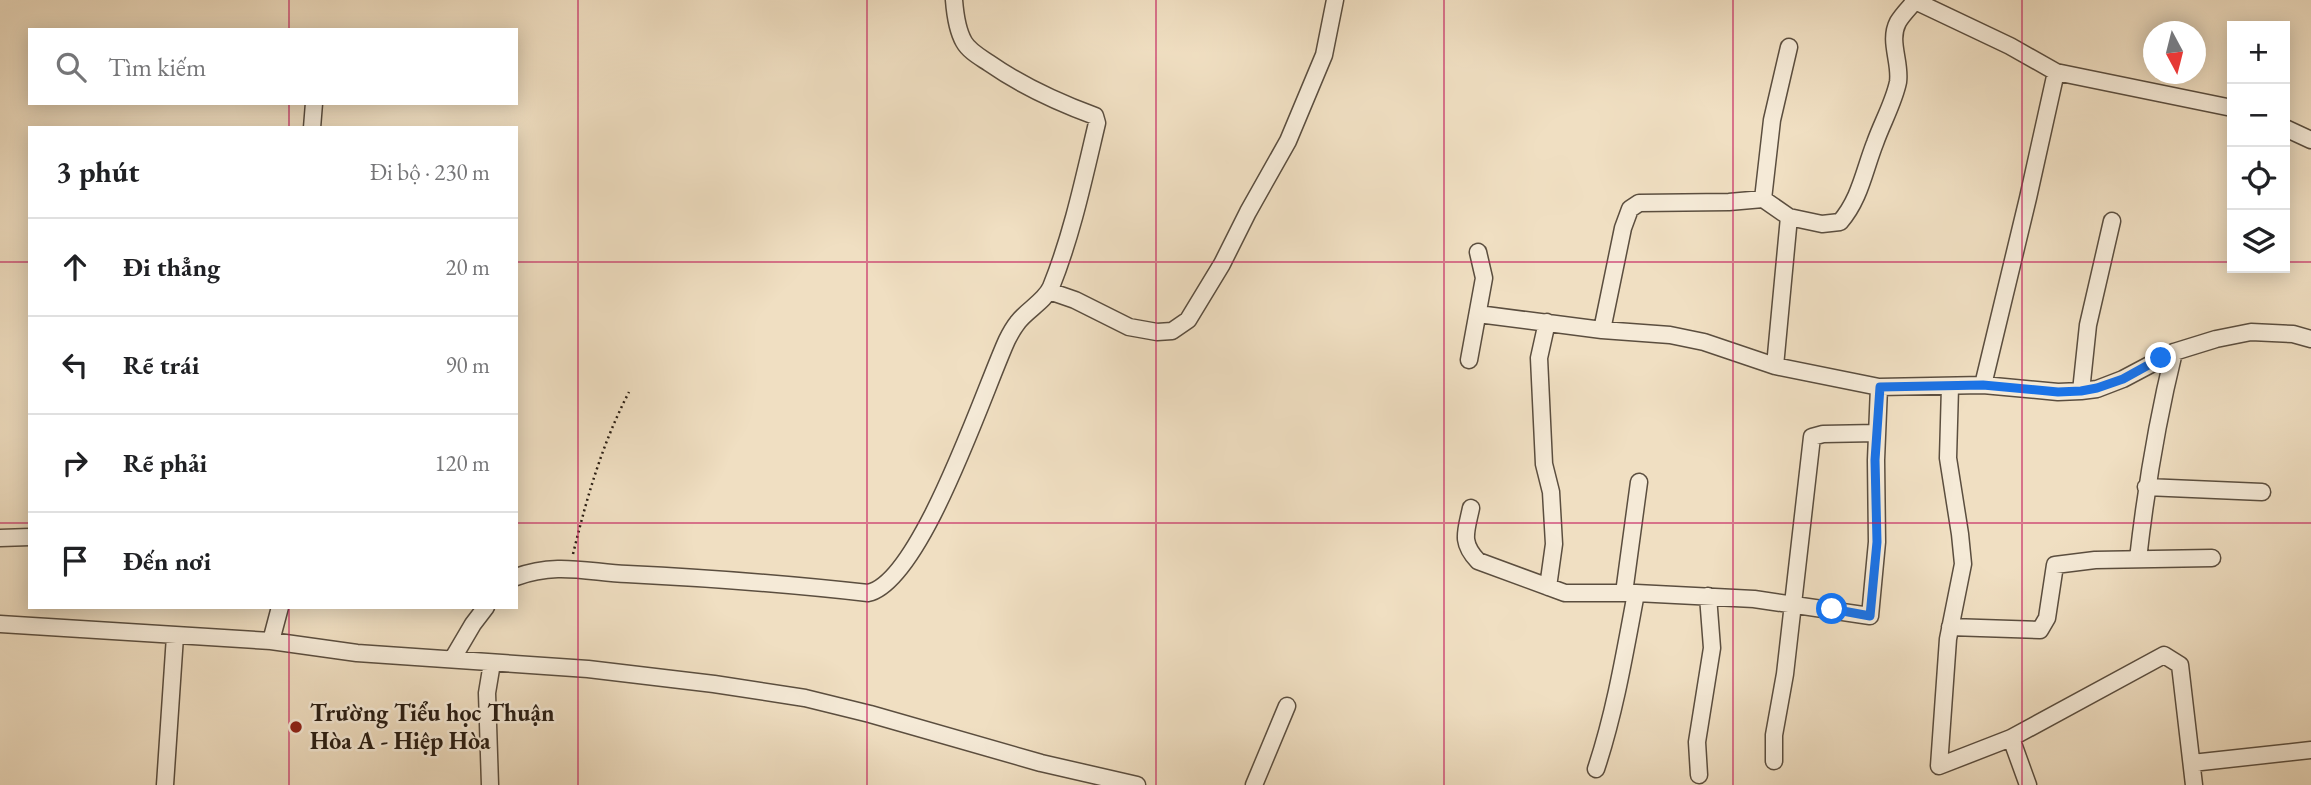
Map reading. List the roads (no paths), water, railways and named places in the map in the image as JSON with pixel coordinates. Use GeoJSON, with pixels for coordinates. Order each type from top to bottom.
{"type":"FeatureCollection","features":[{"type":"Feature","properties":{"kind":"street"},"geometry":{"type":"LineString","coordinates":[[518,576],[551,568],[570,568],[868,593],[876,591],[898,571],[929,522],[972,429],[1007,340],[1018,321],[1049,291],[1064,248],[1097,123],[1095,116],[1056,102],[1013,80],[974,53],[964,42],[956,18],[954,0]]}},
{"type":"Feature","properties":{"kind":"street"},"geometry":{"type":"LineString","coordinates":[[1049,291],[1075,300],[1129,327],[1157,332],[1172,331],[1188,320],[1289,141],[1324,55],[1335,0]]}},
{"type":"Feature","properties":{"kind":"street"},"geometry":{"type":"LineString","coordinates":[[1602,330],[1623,228],[1630,209],[1639,203],[1763,199],[1789,217],[1822,224],[1840,222],[1850,211],[1897,85],[1899,69],[1894,35],[1898,23],[1914,0],[2010,46],[2056,72],[2227,107]]}},
{"type":"Feature","properties":{"kind":"street"},"geometry":{"type":"LineString","coordinates":[[1763,199],[1772,120],[1789,47]]}},
{"type":"Feature","properties":{"kind":"street"},"geometry":{"type":"LineString","coordinates":[[1983,385],[2056,72]]}},
{"type":"Feature","properties":{"kind":"street"},"geometry":{"type":"LineString","coordinates":[[312,126],[314,105]]}},
{"type":"Feature","properties":{"kind":"street"},"geometry":{"type":"LineString","coordinates":[[2290,130],[2311,139]]}},
{"type":"Feature","properties":{"kind":"street"},"geometry":{"type":"LineString","coordinates":[[1775,366],[1789,217]]}},
{"type":"Feature","properties":{"kind":"street"},"geometry":{"type":"LineString","coordinates":[[2081,391],[2088,325],[2112,221]]}},
{"type":"Feature","properties":{"kind":"street"},"geometry":{"type":"LineString","coordinates":[[1469,360],[1484,278],[1478,252]]}},
{"type":"Feature","properties":{"kind":"street"},"geometry":{"type":"LineString","coordinates":[[1478,314],[1602,330],[1670,335],[1704,342],[1775,366],[1880,387],[1983,385],[2058,392],[2081,391],[2123,379],[2174,352],[2216,339],[2251,332],[2293,334],[2311,339]]}},
{"type":"Feature","properties":{"kind":"street"},"geometry":{"type":"LineString","coordinates":[[1547,322],[1539,358],[1544,464],[1551,492],[1554,544],[1548,587]]}},
{"type":"Feature","properties":{"kind":"street"},"geometry":{"type":"LineString","coordinates":[[2138,559],[2146,487],[2160,407],[2174,352]]}},
{"type":"Feature","properties":{"kind":"street"},"geometry":{"type":"LineString","coordinates":[[1471,508],[1465,540],[1469,552],[1478,561],[1565,593],[1708,596],[1870,616],[1877,542],[1877,433],[1880,387]]}},
{"type":"Feature","properties":{"kind":"street"},"geometry":{"type":"LineString","coordinates":[[1950,387],[1948,458],[1961,534],[1963,564],[1950,627],[1938,766],[2011,738],[2164,655],[2180,665],[2194,785]]}},
{"type":"Feature","properties":{"kind":"street"},"geometry":{"type":"LineString","coordinates":[[1774,761],[1774,735],[1794,605],[1812,437],[1822,434],[1877,433]]}},
{"type":"Feature","properties":{"kind":"street"},"geometry":{"type":"LineString","coordinates":[[1596,769],[1619,682],[1639,482]]}},
{"type":"Feature","properties":{"kind":"street"},"geometry":{"type":"LineString","coordinates":[[2146,487],[2262,492]]}},
{"type":"Feature","properties":{"kind":"street"},"geometry":{"type":"LineString","coordinates":[[0,538],[28,537]]}},
{"type":"Feature","properties":{"kind":"street"},"geometry":{"type":"LineString","coordinates":[[1950,627],[2040,630],[2047,618],[2055,565],[2069,562],[2212,558]]}},
{"type":"Feature","properties":{"kind":"street"},"geometry":{"type":"LineString","coordinates":[[1699,775],[1697,742],[1712,648],[1708,596]]}},
{"type":"Feature","properties":{"kind":"street"},"geometry":{"type":"LineString","coordinates":[[271,641],[279,609]]}},
{"type":"Feature","properties":{"kind":"street"},"geometry":{"type":"LineString","coordinates":[[453,658],[484,609]]}},
{"type":"Feature","properties":{"kind":"street"},"geometry":{"type":"LineString","coordinates":[[0,624],[271,641],[357,653],[588,669],[714,684],[805,698],[1041,763],[1137,785]]}},
{"type":"Feature","properties":{"kind":"street"},"geometry":{"type":"LineString","coordinates":[[165,785],[175,636]]}},
{"type":"Feature","properties":{"kind":"street"},"geometry":{"type":"LineString","coordinates":[[490,785],[487,693],[492,663]]}},
{"type":"Feature","properties":{"kind":"street"},"geometry":{"type":"LineString","coordinates":[[1254,785],[1287,706]]}},
{"type":"Feature","properties":{"kind":"street"},"geometry":{"type":"LineString","coordinates":[[2011,738],[2028,785]]}},
{"type":"Feature","properties":{"kind":"street"},"geometry":{"type":"LineString","coordinates":[[2192,763],[2311,750]]}},
{"type":"Feature","properties":{"kind":"place","name":"Trường Tiểu học Thuận Hòa A - Hiệp Hòa"},"geometry":{"type":"Point","coordinates":[296,727]}}]}
